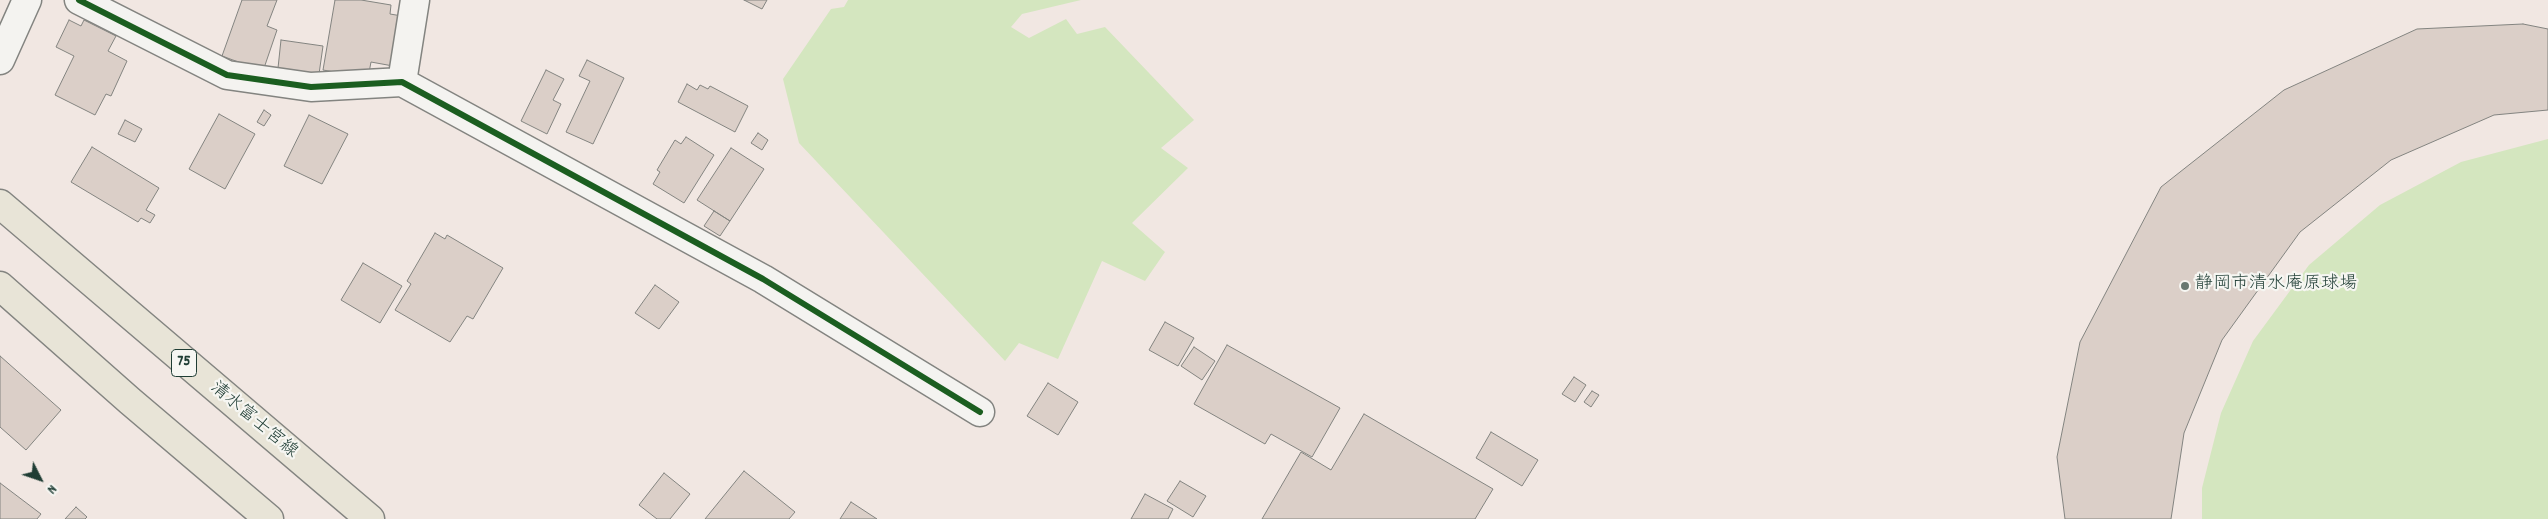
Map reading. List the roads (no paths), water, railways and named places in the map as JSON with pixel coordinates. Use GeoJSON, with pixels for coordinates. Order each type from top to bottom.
{"type":"FeatureCollection","features":[{"type":"Feature","properties":{"kind":"main road","name":"清水富士宮線"},"geometry":{"type":"LineString","coordinates":[[0,204],[370,519]]}},
{"type":"Feature","properties":{"kind":"main road"},"geometry":{"type":"LineString","coordinates":[[0,286],[130,401],[269,519]]}},
{"type":"Feature","properties":{"kind":"street"},"geometry":{"type":"LineString","coordinates":[[0,60],[27,0]]}},
{"type":"Feature","properties":{"kind":"street"},"geometry":{"type":"LineString","coordinates":[[79,0],[226,75],[311,87],[402,82],[763,279],[980,412]]}},
{"type":"Feature","properties":{"kind":"street"},"geometry":{"type":"LineString","coordinates":[[402,82],[415,0]]}},
{"type":"Feature","properties":{"kind":"place","name":"静岡市清水庵原球場"},"geometry":{"type":"Point","coordinates":[2185,286]}}]}
